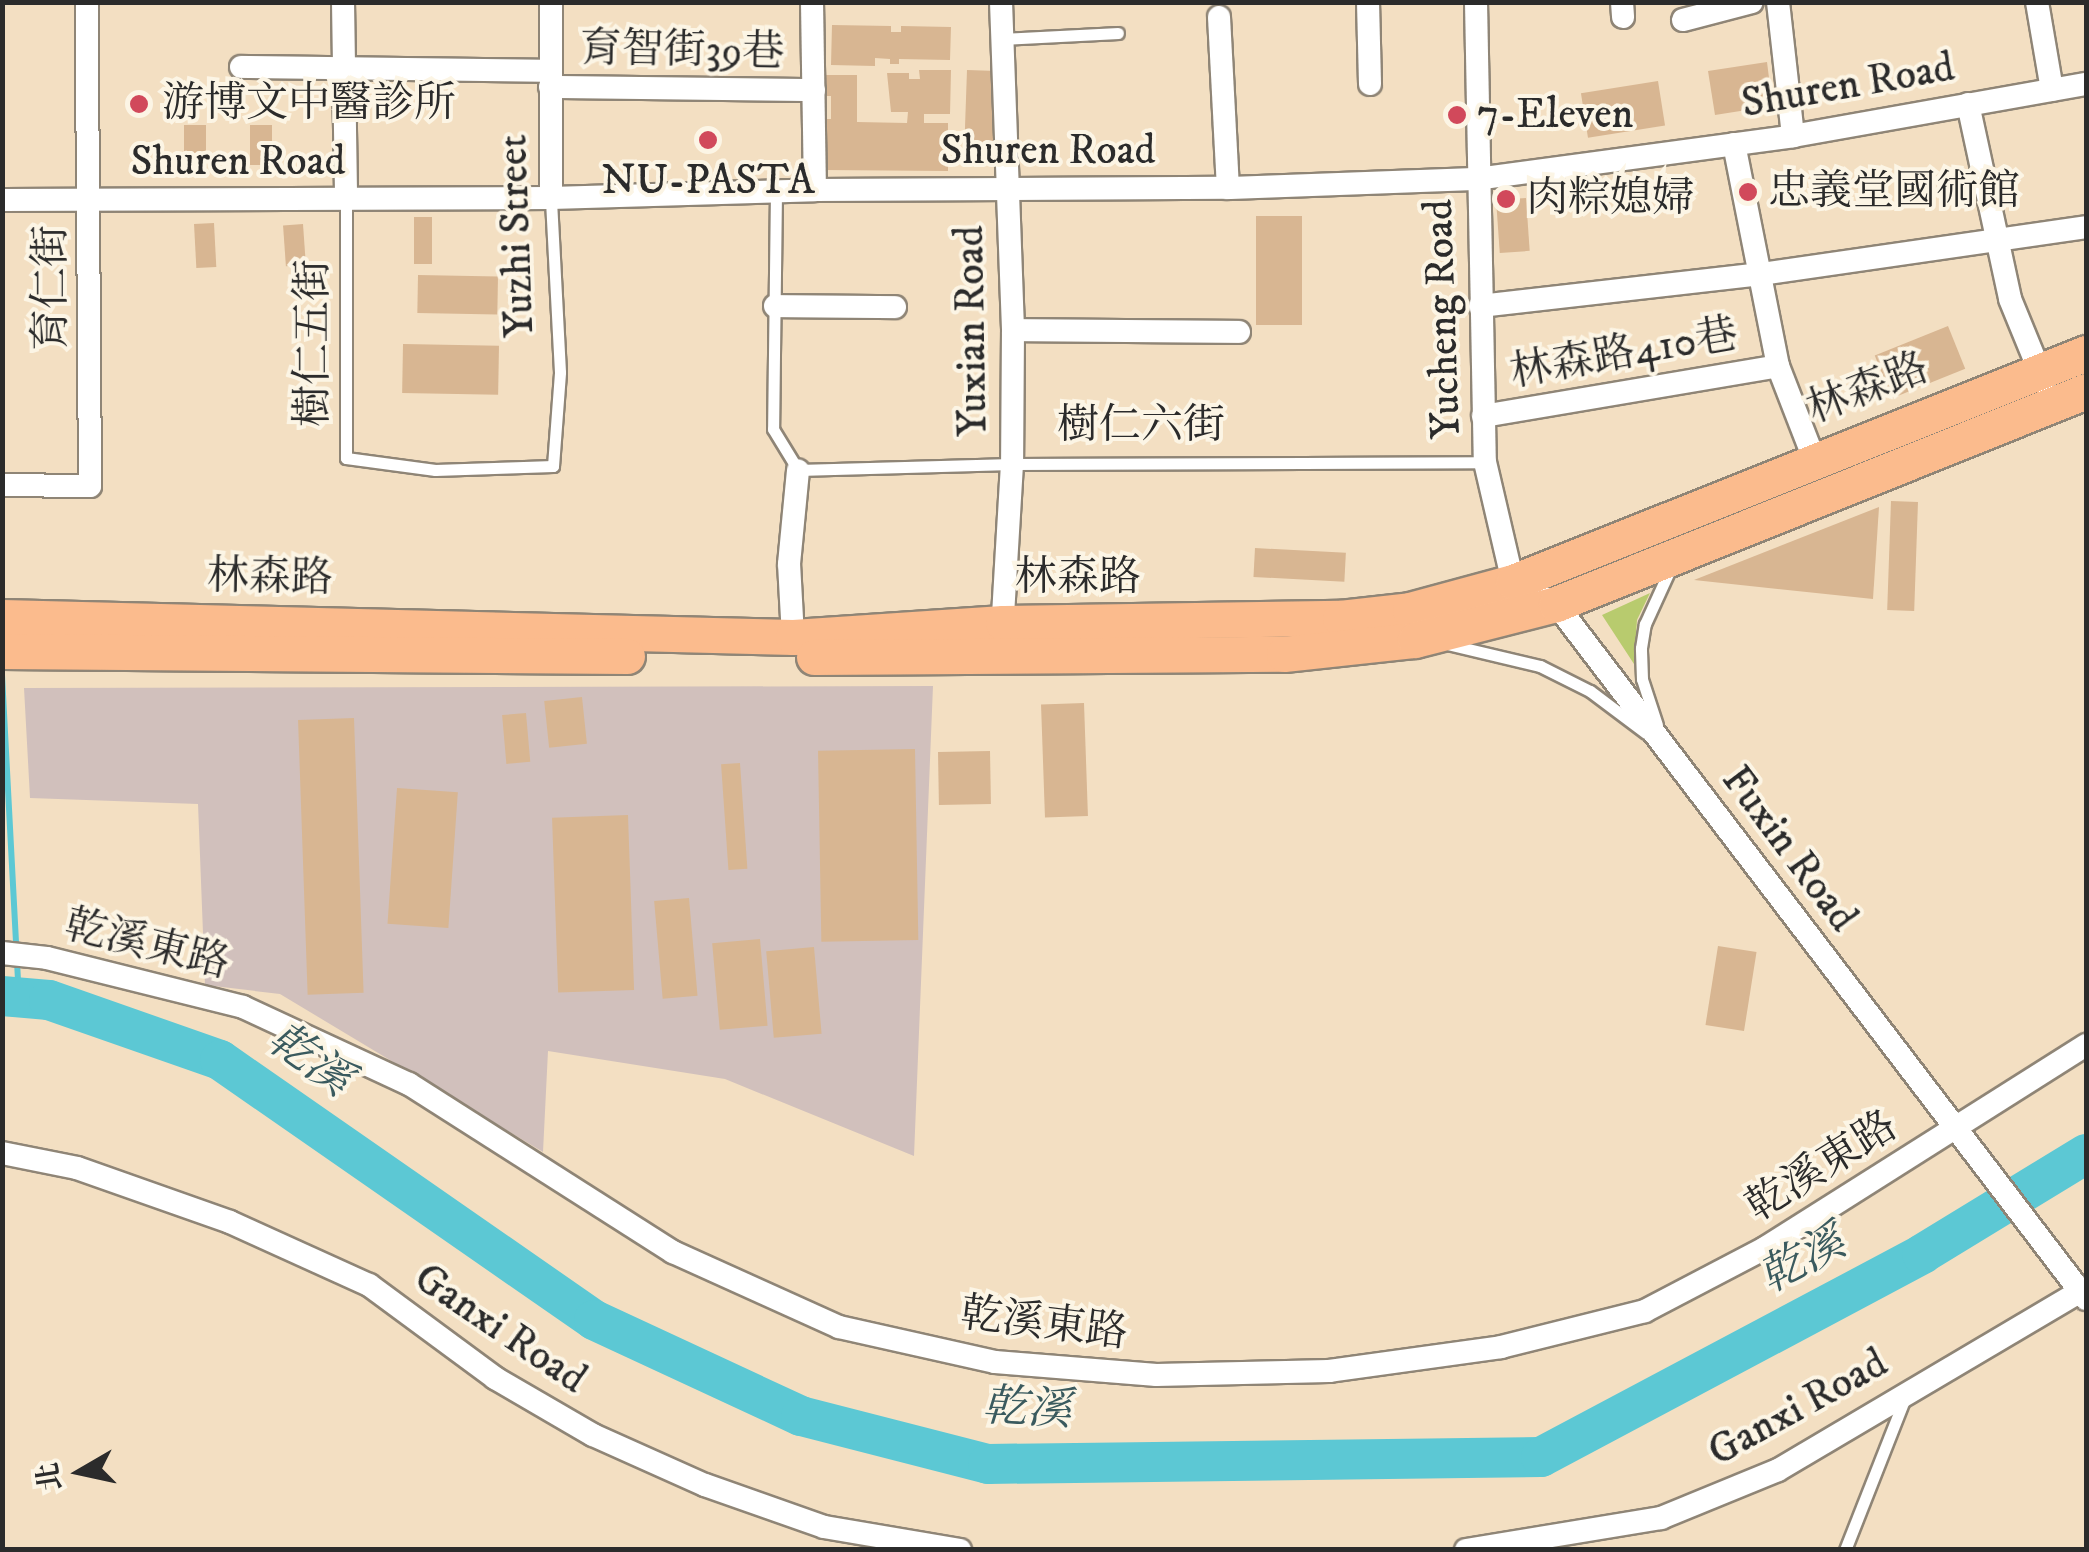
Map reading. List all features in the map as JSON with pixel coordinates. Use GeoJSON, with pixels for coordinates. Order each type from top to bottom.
{"type":"FeatureCollection","features":[{"type":"Feature","properties":{"kind":"main road","name":"林森路"},"geometry":{"type":"LineString","coordinates":[[13,634],[1002,640],[1410,610],[1513,582],[1814,458],[2086,353]]}},
{"type":"Feature","properties":{"kind":"main road","name":"林森路"},"geometry":{"type":"LineString","coordinates":[[13,634],[793,636],[1002,640],[1284,654],[1416,640],[1556,604],[2086,391]]}},
{"type":"Feature","properties":{"kind":"street","name":"育仁街"},"geometry":{"type":"LineString","coordinates":[[2,485],[90,486],[87,2]]}},
{"type":"Feature","properties":{"kind":"street"},"geometry":{"type":"LineString","coordinates":[[343,2],[346,200]]}},
{"type":"Feature","properties":{"kind":"street","name":"Yuzhi Street"},"geometry":{"type":"LineString","coordinates":[[551,2],[551,198]]}},
{"type":"Feature","properties":{"kind":"street"},"geometry":{"type":"LineString","coordinates":[[812,2],[814,190]]}},
{"type":"Feature","properties":{"kind":"street","name":"Yuxian Road"},"geometry":{"type":"LineString","coordinates":[[1000,2],[1012,330],[1012,464],[1002,640]]}},
{"type":"Feature","properties":{"kind":"street"},"geometry":{"type":"LineString","coordinates":[[1368,2],[1370,84]]}},
{"type":"Feature","properties":{"kind":"street","name":"Yucheng Road"},"geometry":{"type":"LineString","coordinates":[[1476,2],[1476,179],[1485,462],[1513,582]]}},
{"type":"Feature","properties":{"kind":"street"},"geometry":{"type":"LineString","coordinates":[[1683,20],[1752,2]]}},
{"type":"Feature","properties":{"kind":"street"},"geometry":{"type":"LineString","coordinates":[[1778,2],[1793,136]]}},
{"type":"Feature","properties":{"kind":"street"},"geometry":{"type":"LineString","coordinates":[[2036,2],[2052,90]]}},
{"type":"Feature","properties":{"kind":"street"},"geometry":{"type":"LineString","coordinates":[[1219,17],[1228,188]]}},
{"type":"Feature","properties":{"kind":"street","name":"育智街39巷"},"geometry":{"type":"LineString","coordinates":[[241,67],[814,90]]}},
{"type":"Feature","properties":{"kind":"street","name":"Shuren Road"},"geometry":{"type":"LineString","coordinates":[[2,200],[551,198],[814,190],[1228,188],[1476,179],[1793,136],[2086,84]]}},
{"type":"Feature","properties":{"kind":"street"},"geometry":{"type":"LineString","coordinates":[[1968,104],[2010,299],[2054,404]]}},
{"type":"Feature","properties":{"kind":"street"},"geometry":{"type":"LineString","coordinates":[[1734,144],[1778,366],[1814,458]]}},
{"type":"Feature","properties":{"kind":"street"},"geometry":{"type":"LineString","coordinates":[[1480,306],[1761,274],[2086,227]]}},
{"type":"Feature","properties":{"kind":"street"},"geometry":{"type":"LineString","coordinates":[[775,306],[895,306]]}},
{"type":"Feature","properties":{"kind":"street"},"geometry":{"type":"LineString","coordinates":[[1012,330],[1239,332]]}},
{"type":"Feature","properties":{"kind":"street","name":"林森路410巷"},"geometry":{"type":"LineString","coordinates":[[1483,416],[1778,366]]}},
{"type":"Feature","properties":{"kind":"street"},"geometry":{"type":"LineString","coordinates":[[793,636],[789,564],[798,470]]}},
{"type":"Feature","properties":{"kind":"street"},"geometry":{"type":"LineString","coordinates":[[1513,582],[1556,604]]}},
{"type":"Feature","properties":{"kind":"street","name":"Fuxin Road"},"geometry":{"type":"LineString","coordinates":[[1556,604],[2080,1288]]}},
{"type":"Feature","properties":{"kind":"street","name":"乾溪東路"},"geometry":{"type":"LineString","coordinates":[[2,953],[47,958],[243,1007],[409,1084],[672,1252],[839,1328],[995,1362],[1156,1375],[1328,1371],[1501,1347],[1645,1311],[1765,1248],[1959,1133],[2086,1045]]}},
{"type":"Feature","properties":{"kind":"street","name":"Ganxi Road"},"geometry":{"type":"LineString","coordinates":[[2,1153],[77,1168],[230,1222],[369,1286],[495,1378],[593,1435],[706,1485],[824,1528],[960,1550]]}},
{"type":"Feature","properties":{"kind":"street","name":"Ganxi Road"},"geometry":{"type":"LineString","coordinates":[[1466,1550],[1661,1518],[1778,1470],[2080,1288]]}},
{"type":"Feature","properties":{"kind":"lane"},"geometry":{"type":"LineString","coordinates":[[1002,39],[1118,33]]}},
{"type":"Feature","properties":{"kind":"lane"},"geometry":{"type":"LineString","coordinates":[[776,191],[773,429],[798,470]]}},
{"type":"Feature","properties":{"kind":"lane","name":"Yuzhi Street"},"geometry":{"type":"LineString","coordinates":[[551,198],[560,372],[553,466]]}},
{"type":"Feature","properties":{"kind":"lane","name":"樹仁五街"},"geometry":{"type":"LineString","coordinates":[[346,200],[346,458],[436,470],[553,466]]}},
{"type":"Feature","properties":{"kind":"lane","name":"樹仁六街"},"geometry":{"type":"LineString","coordinates":[[798,470],[1012,464],[1485,462]]}},
{"type":"Feature","properties":{"kind":"lane"},"geometry":{"type":"LineString","coordinates":[[1665,748],[1642,678],[1641,648],[1645,624],[1677,554]]}},
{"type":"Feature","properties":{"kind":"lane"},"geometry":{"type":"LineString","coordinates":[[1416,640],[1480,648],[1540,666],[1590,691],[1665,748]]}},
{"type":"Feature","properties":{"kind":"lane"},"geometry":{"type":"LineString","coordinates":[[1845,1550],[1907,1392]]}},
{"type":"Feature","properties":{"kind":"shaded area"},"geometry":{"type":"Polygon","coordinates":[[[933,686],[914,1156],[725,1079],[548,1051],[543,1152],[280,994],[205,985],[198,804],[30,798],[24,688],[933,686]]]}},
{"type":"Feature","properties":{"kind":"green space"},"geometry":{"type":"Polygon","coordinates":[[[1650,593],[1637,620],[1634,664],[1602,615],[1650,593]]]}},
{"type":"Feature","properties":{"kind":"building"},"geometry":{"type":"Polygon","coordinates":[[[832,25],[891,26],[891,32],[901,32],[901,26],[951,27],[950,60],[899,59],[899,64],[890,64],[890,59],[875,58],[875,66],[831,65],[832,25]]]}},
{"type":"Feature","properties":{"kind":"building"},"geometry":{"type":"Polygon","coordinates":[[[1767,62],[1770,86],[1753,109],[1715,115],[1708,71],[1767,62]]]}},
{"type":"Feature","properties":{"kind":"building"},"geometry":{"type":"Polygon","coordinates":[[[919,70],[951,70],[950,114],[924,114],[924,123],[948,123],[948,171],[824,170],[824,119],[831,119],[831,96],[821,96],[821,75],[857,75],[857,122],[907,123],[908,112],[891,112],[887,73],[909,73],[909,79],[920,79],[919,70]]]}},
{"type":"Feature","properties":{"kind":"building"},"geometry":{"type":"Polygon","coordinates":[[[967,70],[997,71],[994,146],[964,145],[967,70]]]}},
{"type":"Feature","properties":{"kind":"building"},"geometry":{"type":"Polygon","coordinates":[[[1658,81],[1665,125],[1588,138],[1581,93],[1658,81]]]}},
{"type":"Feature","properties":{"kind":"building"},"geometry":{"type":"Polygon","coordinates":[[[184,125],[206,125],[206,165],[184,165],[184,125]]]}},
{"type":"Feature","properties":{"kind":"building"},"geometry":{"type":"Polygon","coordinates":[[[250,125],[272,125],[272,165],[250,165],[250,125]]]}},
{"type":"Feature","properties":{"kind":"building"},"geometry":{"type":"Polygon","coordinates":[[[1526,198],[1530,251],[1500,253],[1496,200],[1526,198]]]}},
{"type":"Feature","properties":{"kind":"building"},"geometry":{"type":"Polygon","coordinates":[[[1256,216],[1302,216],[1302,325],[1256,325],[1256,216]]]}},
{"type":"Feature","properties":{"kind":"building"},"geometry":{"type":"Polygon","coordinates":[[[414,217],[432,217],[432,264],[414,264],[414,217]]]}},
{"type":"Feature","properties":{"kind":"building"},"geometry":{"type":"Polygon","coordinates":[[[214,223],[216,267],[196,268],[194,224],[214,223]]]}},
{"type":"Feature","properties":{"kind":"building"},"geometry":{"type":"Polygon","coordinates":[[[303,224],[306,265],[286,266],[283,225],[303,224]]]}},
{"type":"Feature","properties":{"kind":"building"},"geometry":{"type":"Polygon","coordinates":[[[418,275],[498,276],[497,314],[417,313],[418,275]]]}},
{"type":"Feature","properties":{"kind":"building"},"geometry":{"type":"Polygon","coordinates":[[[1948,326],[1965,369],[1892,398],[1875,356],[1948,326]]]}},
{"type":"Feature","properties":{"kind":"building"},"geometry":{"type":"Polygon","coordinates":[[[403,344],[499,346],[498,395],[402,393],[403,344]]]}},
{"type":"Feature","properties":{"kind":"building"},"geometry":{"type":"Polygon","coordinates":[[[1891,501],[1918,502],[1914,611],[1887,610],[1891,501]]]}},
{"type":"Feature","properties":{"kind":"building"},"geometry":{"type":"Polygon","coordinates":[[[1879,507],[1873,599],[1694,580],[1879,507]]]}},
{"type":"Feature","properties":{"kind":"building"},"geometry":{"type":"Polygon","coordinates":[[[1255,548],[1346,553],[1344,582],[1253,577],[1255,548]]]}},
{"type":"Feature","properties":{"kind":"building"},"geometry":{"type":"Polygon","coordinates":[[[582,697],[587,744],[549,748],[544,701],[582,697]]]}},
{"type":"Feature","properties":{"kind":"building"},"geometry":{"type":"Polygon","coordinates":[[[1084,703],[1088,816],[1045,817],[1041,705],[1084,703]]]}},
{"type":"Feature","properties":{"kind":"building"},"geometry":{"type":"Polygon","coordinates":[[[526,713],[530,762],[506,764],[502,715],[526,713]]]}},
{"type":"Feature","properties":{"kind":"building"},"geometry":{"type":"Polygon","coordinates":[[[354,718],[364,993],[308,995],[298,720],[354,718]]]}},
{"type":"Feature","properties":{"kind":"building"},"geometry":{"type":"Polygon","coordinates":[[[915,749],[918,940],[821,942],[818,751],[915,749]]]}},
{"type":"Feature","properties":{"kind":"building"},"geometry":{"type":"Polygon","coordinates":[[[990,751],[991,804],[939,805],[938,752],[990,751]]]}},
{"type":"Feature","properties":{"kind":"building"},"geometry":{"type":"Polygon","coordinates":[[[740,763],[747,869],[728,870],[721,764],[740,763]]]}},
{"type":"Feature","properties":{"kind":"building"},"geometry":{"type":"Polygon","coordinates":[[[397,788],[458,792],[448,928],[388,924],[397,788]]]}},
{"type":"Feature","properties":{"kind":"building"},"geometry":{"type":"Polygon","coordinates":[[[628,815],[634,990],[558,993],[552,818],[628,815]]]}},
{"type":"Feature","properties":{"kind":"building"},"geometry":{"type":"Polygon","coordinates":[[[689,898],[698,996],[663,999],[654,901],[689,898]]]}},
{"type":"Feature","properties":{"kind":"building"},"geometry":{"type":"Polygon","coordinates":[[[760,939],[768,1026],[720,1030],[712,943],[760,939]]]}},
{"type":"Feature","properties":{"kind":"building"},"geometry":{"type":"Polygon","coordinates":[[[1718,946],[1757,952],[1744,1031],[1705,1025],[1718,946]]]}},
{"type":"Feature","properties":{"kind":"building"},"geometry":{"type":"Polygon","coordinates":[[[814,947],[822,1034],[774,1038],[766,951],[814,947]]]}},
{"type":"Feature","properties":{"kind":"waterway"},"geometry":{"type":"LineString","coordinates":[[2,675],[19,997]]}},
{"type":"Feature","properties":{"kind":"waterway","name":"乾溪"},"geometry":{"type":"LineString","coordinates":[[2,996],[49,1000],[220,1060],[594,1320],[801,1416],[988,1464],[1541,1457],[1922,1254],[2086,1154]]}},
{"type":"Feature","properties":{"kind":"place","name":"游博文中醫診所"},"geometry":{"type":"Point","coordinates":[139,104]}},
{"type":"Feature","properties":{"kind":"place","name":"7-Eleven"},"geometry":{"type":"Point","coordinates":[1457,115]}},
{"type":"Feature","properties":{"kind":"place","name":"NU-PASTA"},"geometry":{"type":"Point","coordinates":[708,140]}},
{"type":"Feature","properties":{"kind":"place","name":"忠義堂國術館"},"geometry":{"type":"Point","coordinates":[1748,192]}},
{"type":"Feature","properties":{"kind":"place","name":"肉粽媳婦"},"geometry":{"type":"Point","coordinates":[1506,199]}}]}
